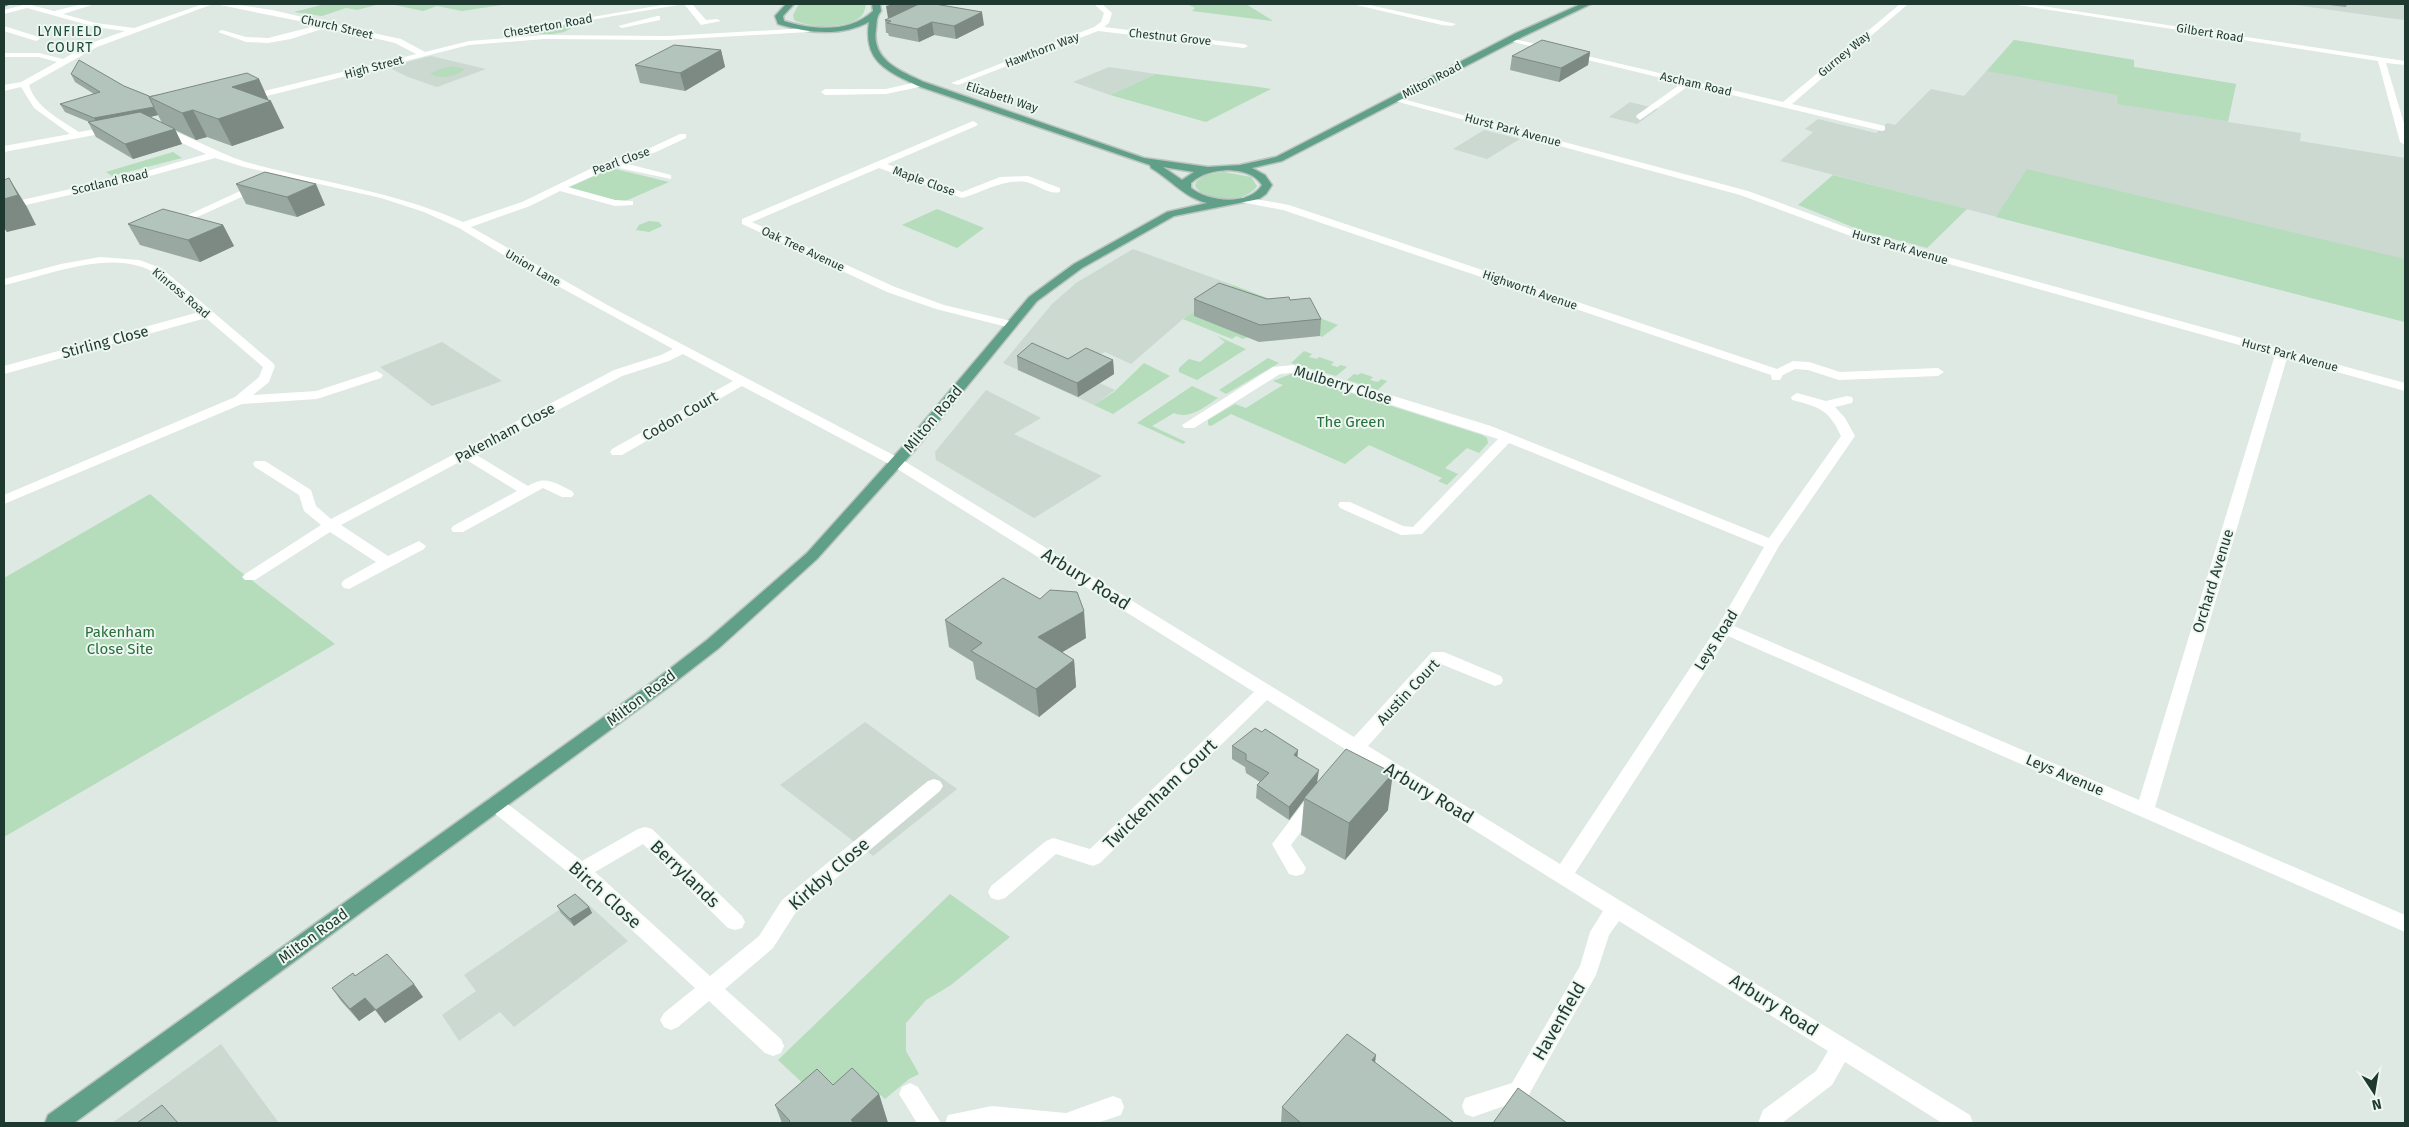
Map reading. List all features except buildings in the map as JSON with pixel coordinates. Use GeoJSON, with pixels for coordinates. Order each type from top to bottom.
{"type":"FeatureCollection","features":[{"type":"Feature","properties":{"kind":"main road"},"geometry":{"type":"LineString","coordinates":[[790,4],[781,7],[779,16],[781,22],[808,30],[852,26],[873,17]]}},
{"type":"Feature","properties":{"kind":"main road"},"geometry":{"type":"LineString","coordinates":[[838,28],[870,39],[873,17],[877,11],[876,4]]}},
{"type":"Feature","properties":{"kind":"main road","name":"Milton Road"},"geometry":{"type":"LineString","coordinates":[[1170,214],[1188,190],[1186,182],[1192,175],[1208,170],[1237,168],[1279,159],[1510,40],[1587,4]]}},
{"type":"Feature","properties":{"kind":"main road","name":"Elizabeth Way"},"geometry":{"type":"LineString","coordinates":[[870,39],[873,50],[879,60],[892,70],[921,84],[1142,160],[1177,167],[1208,170]]}},
{"type":"Feature","properties":{"kind":"main road","name":"Milton Road"},"geometry":{"type":"LineString","coordinates":[[1264,179],[1279,159]]}},
{"type":"Feature","properties":{"kind":"main road","name":"Elizabeth Way"},"geometry":{"type":"LineString","coordinates":[[1142,160],[1174,178],[1199,198],[1223,202]]}},
{"type":"Feature","properties":{"kind":"main road"},"geometry":{"type":"LineString","coordinates":[[1223,202],[1245,200],[1264,192],[1267,186],[1264,179],[1251,172],[1237,168]]}},
{"type":"Feature","properties":{"kind":"main road","name":"Milton Road"},"geometry":{"type":"LineString","coordinates":[[56,1123],[660,685],[712,644],[812,556],[896,462],[1033,299],[1062,276],[1170,214],[1223,202]]}},
{"type":"Feature","properties":{"kind":"street"},"geometry":{"type":"LineString","coordinates":[[54,13],[91,4]]}},
{"type":"Feature","properties":{"kind":"street"},"geometry":{"type":"LineString","coordinates":[[4,88],[24,84],[61,61],[94,45],[209,4]]}},
{"type":"Feature","properties":{"kind":"street","name":"Church Street"},"geometry":{"type":"LineString","coordinates":[[219,4],[272,12],[398,41],[424,54]]}},
{"type":"Feature","properties":{"kind":"street","name":"Chesterton Road"},"geometry":{"type":"LineString","coordinates":[[497,35],[598,16],[680,4]]}},
{"type":"Feature","properties":{"kind":"street"},"geometry":{"type":"LineString","coordinates":[[688,4],[704,23],[717,21]]}},
{"type":"Feature","properties":{"kind":"street","name":"Hawthorn Way"},"geometry":{"type":"LineString","coordinates":[[956,83],[1097,29],[1105,23],[1108,13],[1098,4]]}},
{"type":"Feature","properties":{"kind":"street"},"geometry":{"type":"LineString","coordinates":[[1356,4],[1452,24]]}},
{"type":"Feature","properties":{"kind":"street","name":"Gurney Way"},"geometry":{"type":"LineString","coordinates":[[1785,105],[1904,4]]}},
{"type":"Feature","properties":{"kind":"street","name":"Gilbert Road"},"geometry":{"type":"LineString","coordinates":[[2014,4],[2405,63]]}},
{"type":"Feature","properties":{"kind":"street"},"geometry":{"type":"LineString","coordinates":[[4,12],[27,6],[95,25],[133,30]]}},
{"type":"Feature","properties":{"kind":"street"},"geometry":{"type":"LineString","coordinates":[[632,11],[645,21]]}},
{"type":"Feature","properties":{"kind":"street","name":"Chesterton Road"},"geometry":{"type":"LineString","coordinates":[[569,36],[598,16]]}},
{"type":"Feature","properties":{"kind":"street"},"geometry":{"type":"LineString","coordinates":[[622,26],[657,18]]}},
{"type":"Feature","properties":{"kind":"street","name":"High Street"},"geometry":{"type":"LineString","coordinates":[[751,34],[781,22]]}},
{"type":"Feature","properties":{"kind":"street"},"geometry":{"type":"LineString","coordinates":[[222,32],[251,41],[299,34],[328,25]]}},
{"type":"Feature","properties":{"kind":"street"},"geometry":{"type":"LineString","coordinates":[[4,28],[36,39]]}},
{"type":"Feature","properties":{"kind":"street","name":"Chestnut Grove"},"geometry":{"type":"LineString","coordinates":[[1097,29],[1244,46]]}},
{"type":"Feature","properties":{"kind":"street","name":"High Street"},"geometry":{"type":"LineString","coordinates":[[236,100],[469,43],[513,38],[569,36],[668,38],[808,30]]}},
{"type":"Feature","properties":{"kind":"street"},"geometry":{"type":"LineString","coordinates":[[4,34],[13,31]]}},
{"type":"Feature","properties":{"kind":"street","name":"Ascham Road"},"geometry":{"type":"LineString","coordinates":[[1510,40],[1882,128]]}},
{"type":"Feature","properties":{"kind":"street"},"geometry":{"type":"LineString","coordinates":[[4,55],[39,55],[61,61]]}},
{"type":"Feature","properties":{"kind":"street"},"geometry":{"type":"LineString","coordinates":[[2381,59],[2405,142]]}},
{"type":"Feature","properties":{"kind":"street"},"geometry":{"type":"LineString","coordinates":[[1640,116],[1689,82]]}},
{"type":"Feature","properties":{"kind":"street"},"geometry":{"type":"LineString","coordinates":[[24,84],[24,90],[41,109],[77,135]]}},
{"type":"Feature","properties":{"kind":"street"},"geometry":{"type":"LineString","coordinates":[[825,92],[908,88],[921,84]]}},
{"type":"Feature","properties":{"kind":"street"},"geometry":{"type":"LineString","coordinates":[[256,85],[272,92]]}},
{"type":"Feature","properties":{"kind":"street","name":"Hurst Park Avenue"},"geometry":{"type":"LineString","coordinates":[[1398,99],[1744,193],[1860,236],[2405,387]]}},
{"type":"Feature","properties":{"kind":"street","name":"Union Lane"},"geometry":{"type":"LineString","coordinates":[[150,122],[156,127],[215,155],[286,174],[384,196],[428,210],[463,226],[528,266],[896,462]]}},
{"type":"Feature","properties":{"kind":"street","name":"Oak Tree Avenue"},"geometry":{"type":"LineString","coordinates":[[973,124],[746,221],[747,224],[905,294],[939,307],[1011,324]]}},
{"type":"Feature","properties":{"kind":"street"},"geometry":{"type":"LineString","coordinates":[[4,149],[124,127]]}},
{"type":"Feature","properties":{"kind":"street","name":"Pearl Close"},"geometry":{"type":"LineString","coordinates":[[463,226],[526,204],[593,171],[683,136]]}},
{"type":"Feature","properties":{"kind":"street","name":"Scotland Road"},"geometry":{"type":"LineString","coordinates":[[4,206],[139,176],[215,155]]}},
{"type":"Feature","properties":{"kind":"street"},"geometry":{"type":"LineString","coordinates":[[615,164],[668,177]]}},
{"type":"Feature","properties":{"kind":"street","name":"Maple Close"},"geometry":{"type":"LineString","coordinates":[[878,164],[962,195],[1000,180],[1028,179],[1056,190]]}},
{"type":"Feature","properties":{"kind":"street"},"geometry":{"type":"LineString","coordinates":[[158,230],[286,174]]}},
{"type":"Feature","properties":{"kind":"street","name":"Pearl Close"},"geometry":{"type":"LineString","coordinates":[[559,188],[615,203],[629,204]]}},
{"type":"Feature","properties":{"kind":"street","name":"Highworth Avenue"},"geometry":{"type":"LineString","coordinates":[[1264,192],[1282,206]]}},
{"type":"Feature","properties":{"kind":"street","name":"Highworth Avenue"},"geometry":{"type":"LineString","coordinates":[[1245,200],[1282,206],[1777,375],[1793,365],[1809,366],[1839,376],[1938,372]]}},
{"type":"Feature","properties":{"kind":"street"},"geometry":{"type":"LineString","coordinates":[[176,222],[193,227]]}},
{"type":"Feature","properties":{"kind":"street","name":"Kinross Road"},"geometry":{"type":"LineString","coordinates":[[4,282],[88,262],[120,260],[140,262],[157,270],[206,314],[269,366],[265,379],[240,400],[4,500]]}},
{"type":"Feature","properties":{"kind":"street","name":"Stirling Close"},"geometry":{"type":"LineString","coordinates":[[4,370],[206,314]]}},
{"type":"Feature","properties":{"kind":"street","name":"Pakenham Close"},"geometry":{"type":"LineString","coordinates":[[250,577],[330,525],[618,373],[665,358],[683,349]]}},
{"type":"Feature","properties":{"kind":"street","name":"Orchard Avenue"},"geometry":{"type":"LineString","coordinates":[[2145,809],[2282,353]]}},
{"type":"Feature","properties":{"kind":"street","name":"Mulberry Close"},"geometry":{"type":"LineString","coordinates":[[1189,425],[1277,370],[1289,368],[1343,383],[1507,437],[1772,545]]}},
{"type":"Feature","properties":{"kind":"street","name":"Kinross Road"},"geometry":{"type":"LineString","coordinates":[[240,400],[317,395],[377,376]]}},
{"type":"Feature","properties":{"kind":"street","name":"Codon Court"},"geometry":{"type":"LineString","coordinates":[[617,452],[743,380]]}},
{"type":"Feature","properties":{"kind":"street"},"geometry":{"type":"LineString","coordinates":[[1797,397],[1827,404],[1847,400]]}},
{"type":"Feature","properties":{"kind":"street","name":"Leys Road"},"geometry":{"type":"LineString","coordinates":[[1563,874],[1725,628],[1772,545],[1848,436],[1841,421],[1827,404]]}},
{"type":"Feature","properties":{"kind":"street"},"geometry":{"type":"LineString","coordinates":[[1344,505],[1406,532],[1417,530],[1507,437]]}},
{"type":"Feature","properties":{"kind":"street"},"geometry":{"type":"LineString","coordinates":[[466,454],[527,491]]}},
{"type":"Feature","properties":{"kind":"street","name":"Arbury Road"},"geometry":{"type":"LineString","coordinates":[[896,462],[1265,692],[1356,755],[1563,874],[1962,1123]]}},
{"type":"Feature","properties":{"kind":"street"},"geometry":{"type":"LineString","coordinates":[[260,464],[306,493],[309,508],[330,525],[387,562]]}},
{"type":"Feature","properties":{"kind":"street"},"geometry":{"type":"LineString","coordinates":[[458,529],[543,483],[567,494]]}},
{"type":"Feature","properties":{"kind":"street"},"geometry":{"type":"LineString","coordinates":[[349,584],[419,546]]}},
{"type":"Feature","properties":{"kind":"street","name":"Leys Avenue"},"geometry":{"type":"LineString","coordinates":[[1725,628],[2145,809],[2405,924]]}},
{"type":"Feature","properties":{"kind":"street","name":"Austin Court"},"geometry":{"type":"LineString","coordinates":[[1356,755],[1438,656],[1495,680]]}},
{"type":"Feature","properties":{"kind":"street","name":"Twickenham Court"},"geometry":{"type":"LineString","coordinates":[[998,892],[1052,846],[1094,858],[1265,692]]}},
{"type":"Feature","properties":{"kind":"street","name":"Kirkby Close"},"geometry":{"type":"LineString","coordinates":[[710,990],[766,942],[789,906],[934,786]]}},
{"type":"Feature","properties":{"kind":"street"},"geometry":{"type":"LineString","coordinates":[[1296,868],[1281,844],[1325,788]]}},
{"type":"Feature","properties":{"kind":"street","name":"Birch Close"},"geometry":{"type":"LineString","coordinates":[[495,804],[581,871],[773,1046]]}},
{"type":"Feature","properties":{"kind":"street","name":"Berrylands"},"geometry":{"type":"LineString","coordinates":[[581,871],[644,834],[735,922]]}},
{"type":"Feature","properties":{"kind":"street","name":"Havenfield"},"geometry":{"type":"LineString","coordinates":[[1473,1106],[1519,1091],[1589,969],[1600,932],[1616,908]]}},
{"type":"Feature","properties":{"kind":"street"},"geometry":{"type":"LineString","coordinates":[[671,1020],[710,990]]}},
{"type":"Feature","properties":{"kind":"street"},"geometry":{"type":"LineString","coordinates":[[1769,1123],[1771,1118],[1824,1078],[1842,1047]]}},
{"type":"Feature","properties":{"kind":"street"},"geometry":{"type":"LineString","coordinates":[[910,1094],[930,1123]]}},
{"type":"Feature","properties":{"kind":"street"},"geometry":{"type":"LineString","coordinates":[[956,1123],[992,1116],[1066,1123],[1113,1107]]}},
{"type":"Feature","properties":{"kind":"shaded area"},"geometry":{"type":"Polygon","coordinates":[[[2289,4],[2405,4],[2405,20],[2388,18],[2289,4]]]}},
{"type":"Feature","properties":{"kind":"shaded area"},"geometry":{"type":"Polygon","coordinates":[[[2014,40],[2134,60],[2134,67],[2236,84],[2228,122],[2301,133],[2300,141],[2405,158],[2405,322],[1780,161],[1813,132],[1805,129],[1818,119],[1876,133],[1887,123],[1895,125],[1931,89],[1964,96],[2014,40]]]}},
{"type":"Feature","properties":{"kind":"shaded area"},"geometry":{"type":"Polygon","coordinates":[[[431,56],[486,69],[437,87],[408,77],[388,67],[431,56]]]}},
{"type":"Feature","properties":{"kind":"shaded area"},"geometry":{"type":"Polygon","coordinates":[[[1109,67],[1156,74],[1110,95],[1073,82],[1109,67]]]}},
{"type":"Feature","properties":{"kind":"shaded area"},"geometry":{"type":"Polygon","coordinates":[[[1630,102],[1658,109],[1637,124],[1609,117],[1630,102]]]}},
{"type":"Feature","properties":{"kind":"shaded area"},"geometry":{"type":"Polygon","coordinates":[[[1484,130],[1520,139],[1487,159],[1453,149],[1484,130]]]}},
{"type":"Feature","properties":{"kind":"shaded area"},"geometry":{"type":"Polygon","coordinates":[[[1133,249],[1233,285],[1183,319],[1131,364],[1105,352],[1071,370],[1115,390],[1094,405],[1003,363],[1052,304],[1076,283],[1133,249]]]}},
{"type":"Feature","properties":{"kind":"shaded area"},"geometry":{"type":"Polygon","coordinates":[[[442,342],[502,381],[432,406],[380,367],[442,342]]]}},
{"type":"Feature","properties":{"kind":"shaded area"},"geometry":{"type":"Polygon","coordinates":[[[986,390],[1041,418],[1014,434],[1102,476],[1034,518],[936,460],[935,452],[986,390]]]}},
{"type":"Feature","properties":{"kind":"shaded area"},"geometry":{"type":"Polygon","coordinates":[[[865,722],[957,789],[873,856],[780,785],[865,722]]]}},
{"type":"Feature","properties":{"kind":"shaded area"},"geometry":{"type":"Polygon","coordinates":[[[579,896],[628,941],[514,1027],[500,1012],[459,1041],[442,1015],[476,991],[464,975],[579,896]]]}},
{"type":"Feature","properties":{"kind":"shaded area"},"geometry":{"type":"Polygon","coordinates":[[[221,1044],[279,1123],[112,1123],[221,1044]]]}},
{"type":"Feature","properties":{"kind":"green space"},"geometry":{"type":"Polygon","coordinates":[[[325,4],[380,4],[357,10],[346,8],[322,16],[294,12],[325,4]]]}},
{"type":"Feature","properties":{"kind":"green space"},"geometry":{"type":"Polygon","coordinates":[[[390,4],[508,4],[462,11],[437,6],[423,11],[390,4]]]}},
{"type":"Feature","properties":{"kind":"green space"},"geometry":{"type":"Polygon","coordinates":[[[799,4],[866,4],[862,15],[853,22],[836,26],[817,26],[794,20],[793,15],[799,4]]]}},
{"type":"Feature","properties":{"kind":"green space"},"geometry":{"type":"Polygon","coordinates":[[[1187,4],[1246,4],[1273,21],[1192,11],[1195,8],[1187,4]]]}},
{"type":"Feature","properties":{"kind":"green space"},"geometry":{"type":"Polygon","coordinates":[[[578,22],[579,24],[564,32],[552,34],[509,34],[578,22]]]}},
{"type":"Feature","properties":{"kind":"green space"},"geometry":{"type":"Polygon","coordinates":[[[2014,40],[2134,60],[2134,67],[2236,84],[2228,121],[2117,104],[2118,95],[1987,71],[2014,40]]]}},
{"type":"Feature","properties":{"kind":"green space"},"geometry":{"type":"Polygon","coordinates":[[[453,66],[465,69],[458,74],[449,76],[439,77],[430,74],[440,69],[453,66]]]}},
{"type":"Feature","properties":{"kind":"green space"},"geometry":{"type":"Polygon","coordinates":[[[1156,74],[1271,89],[1206,122],[1110,95],[1156,74]]]}},
{"type":"Feature","properties":{"kind":"green space"},"geometry":{"type":"Polygon","coordinates":[[[173,152],[182,158],[112,176],[106,172],[173,152]]]}},
{"type":"Feature","properties":{"kind":"green space"},"geometry":{"type":"Polygon","coordinates":[[[611,168],[669,182],[623,202],[568,188],[611,168]]]}},
{"type":"Feature","properties":{"kind":"green space"},"geometry":{"type":"Polygon","coordinates":[[[2027,169],[2405,259],[2405,322],[1996,217],[2027,169]]]}},
{"type":"Feature","properties":{"kind":"green space"},"geometry":{"type":"Polygon","coordinates":[[[1224,172],[1251,177],[1257,186],[1245,196],[1226,199],[1208,196],[1200,192],[1195,186],[1196,182],[1205,175],[1224,172]]]}},
{"type":"Feature","properties":{"kind":"green space"},"geometry":{"type":"Polygon","coordinates":[[[1833,175],[1967,209],[1927,248],[1860,230],[1798,205],[1833,175]]]}},
{"type":"Feature","properties":{"kind":"green space"},"geometry":{"type":"Polygon","coordinates":[[[937,209],[984,228],[957,248],[902,225],[937,209]]]}},
{"type":"Feature","properties":{"kind":"green space"},"geometry":{"type":"Polygon","coordinates":[[[649,221],[659,222],[662,226],[649,232],[636,230],[639,225],[649,221]]]}},
{"type":"Feature","properties":{"kind":"green space"},"geometry":{"type":"Polygon","coordinates":[[[1233,285],[1338,325],[1322,337],[1309,314],[1243,339],[1236,336],[1232,339],[1183,319],[1233,285]]]}},
{"type":"Feature","properties":{"kind":"green space"},"geometry":{"type":"Polygon","coordinates":[[[1217,336],[1246,349],[1197,380],[1179,372],[1179,368],[1189,359],[1200,362],[1225,342],[1217,336]]]}},
{"type":"Feature","properties":{"kind":"green space"},"geometry":{"type":"Polygon","coordinates":[[[1304,351],[1312,354],[1309,357],[1317,359],[1319,357],[1334,362],[1331,365],[1337,367],[1341,365],[1347,367],[1336,376],[1291,363],[1304,351]]]}},
{"type":"Feature","properties":{"kind":"green space"},"geometry":{"type":"Polygon","coordinates":[[[1268,358],[1279,363],[1226,394],[1219,390],[1268,358]]]}},
{"type":"Feature","properties":{"kind":"green space"},"geometry":{"type":"Polygon","coordinates":[[[1144,363],[1170,376],[1113,414],[1094,405],[1114,392],[1144,363]]]}},
{"type":"Feature","properties":{"kind":"green space"},"geometry":{"type":"Polygon","coordinates":[[[1361,373],[1373,377],[1370,380],[1378,382],[1381,379],[1387,381],[1378,390],[1347,380],[1354,374],[1358,375],[1361,373]]]}},
{"type":"Feature","properties":{"kind":"green space","name":"The Green"},"geometry":{"type":"Polygon","coordinates":[[[1291,374],[1482,435],[1487,438],[1488,443],[1479,453],[1467,448],[1445,468],[1458,474],[1447,485],[1438,481],[1442,478],[1369,445],[1345,464],[1231,414],[1211,426],[1208,425],[1208,420],[1235,404],[1246,408],[1283,385],[1273,381],[1291,374]]]}},
{"type":"Feature","properties":{"kind":"green space"},"geometry":{"type":"Polygon","coordinates":[[[1192,386],[1218,398],[1197,412],[1186,415],[1174,413],[1152,426],[1186,442],[1183,444],[1137,423],[1192,386]]]}},
{"type":"Feature","properties":{"kind":"green space","name":"Pakenham Close Site"},"geometry":{"type":"Polygon","coordinates":[[[150,494],[237,569],[335,644],[4,837],[4,578],[150,494]]]}},
{"type":"Feature","properties":{"kind":"green space"},"geometry":{"type":"Polygon","coordinates":[[[950,894],[1010,937],[951,985],[926,1000],[906,1023],[906,1051],[919,1074],[909,1079],[885,1099],[870,1086],[809,1089],[778,1060],[950,894]]]}},
{"type":"Feature","properties":{"kind":"district","name":"LYNFIELD COURT"},"geometry":{"type":"Point","coordinates":[70,40]}}]}
